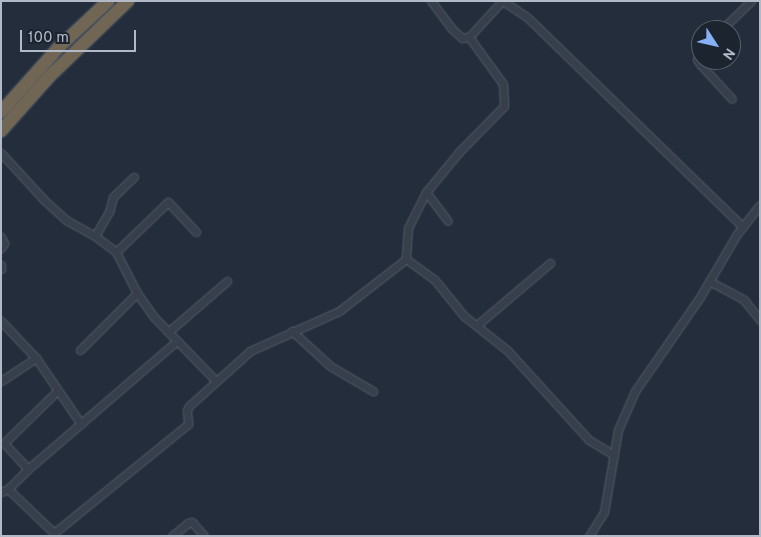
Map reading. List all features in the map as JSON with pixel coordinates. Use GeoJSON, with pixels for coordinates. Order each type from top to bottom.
{"type":"FeatureCollection","features":[{"type":"Feature","properties":{"kind":"highway"},"geometry":{"type":"LineString","coordinates":[[1,131],[49,77],[128,1]]}},
{"type":"Feature","properties":{"kind":"highway"},"geometry":{"type":"LineString","coordinates":[[1,112],[58,48],[103,3]]}},
{"type":"Feature","properties":{"kind":"street"},"geometry":{"type":"LineString","coordinates":[[432,1],[451,28],[462,38],[469,37],[503,1],[527,17],[743,227]]}},
{"type":"Feature","properties":{"kind":"street"},"geometry":{"type":"LineString","coordinates":[[731,20],[751,1]]}},
{"type":"Feature","properties":{"kind":"street"},"geometry":{"type":"LineString","coordinates":[[178,341],[28,469],[5,491],[56,534],[188,424],[187,410],[189,406],[250,351],[338,311],[406,260],[408,228],[426,192],[459,152],[504,106],[504,84],[469,37]]}},
{"type":"Feature","properties":{"kind":"street"},"geometry":{"type":"LineString","coordinates":[[705,70],[732,99]]}},
{"type":"Feature","properties":{"kind":"street"},"geometry":{"type":"LineString","coordinates":[[1,153],[44,200],[66,220],[95,236],[116,252],[137,293],[154,317],[216,381]]}},
{"type":"Feature","properties":{"kind":"street"},"geometry":{"type":"LineString","coordinates":[[95,236],[109,212],[113,197],[134,177]]}},
{"type":"Feature","properties":{"kind":"street"},"geometry":{"type":"LineString","coordinates":[[426,192],[448,221]]}},
{"type":"Feature","properties":{"kind":"street"},"geometry":{"type":"LineString","coordinates":[[116,252],[168,202],[196,232]]}},
{"type":"Feature","properties":{"kind":"street"},"geometry":{"type":"LineString","coordinates":[[589,536],[604,512],[618,430],[635,391],[743,227],[760,205]]}},
{"type":"Feature","properties":{"kind":"street"},"geometry":{"type":"LineString","coordinates":[[1,237],[4,242],[1,248]]}},
{"type":"Feature","properties":{"kind":"street"},"geometry":{"type":"LineString","coordinates":[[406,260],[434,279],[464,316],[508,351],[590,440],[614,455]]}},
{"type":"Feature","properties":{"kind":"street"},"geometry":{"type":"LineString","coordinates":[[477,325],[550,263]]}},
{"type":"Feature","properties":{"kind":"street"},"geometry":{"type":"LineString","coordinates":[[168,332],[227,281]]}},
{"type":"Feature","properties":{"kind":"street"},"geometry":{"type":"LineString","coordinates":[[709,281],[744,300],[760,320]]}},
{"type":"Feature","properties":{"kind":"street"},"geometry":{"type":"LineString","coordinates":[[80,350],[137,293]]}},
{"type":"Feature","properties":{"kind":"street"},"geometry":{"type":"LineString","coordinates":[[1,321],[36,358],[81,424]]}},
{"type":"Feature","properties":{"kind":"street"},"geometry":{"type":"LineString","coordinates":[[292,331],[330,366],[372,391]]}},
{"type":"Feature","properties":{"kind":"street"},"geometry":{"type":"LineString","coordinates":[[1,381],[36,358]]}},
{"type":"Feature","properties":{"kind":"street"},"geometry":{"type":"LineString","coordinates":[[28,469],[4,443],[57,391]]}},
{"type":"Feature","properties":{"kind":"street"},"geometry":{"type":"LineString","coordinates":[[172,536],[192,522],[204,536]]}}]}
